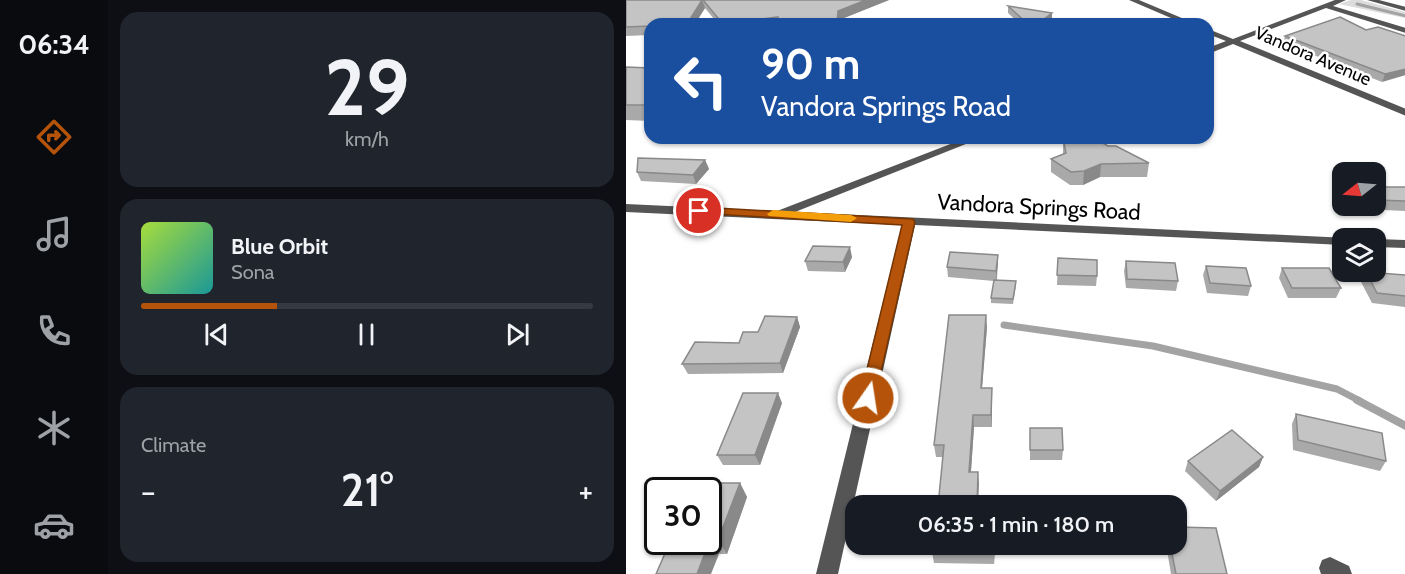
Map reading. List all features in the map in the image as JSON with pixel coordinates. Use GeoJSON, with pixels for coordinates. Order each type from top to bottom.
{"type":"FeatureCollection","features":[{"type":"Feature","properties":{"kind":"street"},"geometry":{"type":"LineString","coordinates":[[1133,0],[1177,18]]}},
{"type":"Feature","properties":{"kind":"street"},"geometry":{"type":"LineString","coordinates":[[1214,49],[1342,0]]}},
{"type":"Feature","properties":{"kind":"street"},"geometry":{"type":"LineString","coordinates":[[1371,0],[1406,9]]}},
{"type":"Feature","properties":{"kind":"street"},"geometry":{"type":"LineString","coordinates":[[1326,6],[1406,31]]}},
{"type":"Feature","properties":{"kind":"street","name":"Vandora Avenue"},"geometry":{"type":"LineString","coordinates":[[1214,33],[1406,113]]}},
{"type":"Feature","properties":{"kind":"street"},"geometry":{"type":"LineString","coordinates":[[778,214],[960,144]]}},
{"type":"Feature","properties":{"kind":"street","name":"Vandora Springs Road"},"geometry":{"type":"LineString","coordinates":[[626,208],[1332,241]]}},
{"type":"Feature","properties":{"kind":"street"},"geometry":{"type":"LineString","coordinates":[[827,574],[909,222]]}},
{"type":"Feature","properties":{"kind":"street"},"geometry":{"type":"LineString","coordinates":[[1386,243],[1406,244]]}},
{"type":"Feature","properties":{"kind":"shaded area"},"geometry":{"type":"Polygon","coordinates":[[[1361,0],[1405,12],[1405,18],[1339,4],[1361,0]]]}},
{"type":"Feature","properties":{"kind":"building"},"geometry":{"type":"Polygon","coordinates":[[[626,0],[702,0],[691,18],[644,18],[644,26],[626,27],[626,0]]]}},
{"type":"Feature","properties":{"kind":"building"},"geometry":{"type":"Polygon","coordinates":[[[703,0],[866,0],[838,11],[837,18],[718,18],[703,0]]]}},
{"type":"Feature","properties":{"kind":"building"},"geometry":{"type":"Polygon","coordinates":[[[1008,6],[1052,13],[1045,18],[1021,18],[1008,6]]]}},
{"type":"Feature","properties":{"kind":"building"},"geometry":{"type":"Polygon","coordinates":[[[1340,17],[1366,30],[1378,27],[1406,36],[1406,69],[1385,74],[1285,36],[1340,17]]]}},
{"type":"Feature","properties":{"kind":"building"},"geometry":{"type":"Polygon","coordinates":[[[626,67],[644,68],[644,105],[626,105],[626,67]]]}},
{"type":"Feature","properties":{"kind":"building"},"geometry":{"type":"Polygon","coordinates":[[[1064,144],[1104,144],[1116,146],[1149,163],[1101,164],[1084,171],[1071,172],[1051,159],[1066,153],[1064,144]]]}},
{"type":"Feature","properties":{"kind":"building"},"geometry":{"type":"Polygon","coordinates":[[[638,158],[705,160],[693,175],[637,172],[638,158]]]}},
{"type":"Feature","properties":{"kind":"building"},"geometry":{"type":"Polygon","coordinates":[[[1386,187],[1406,187],[1406,201],[1386,200],[1386,187]]]}},
{"type":"Feature","properties":{"kind":"building"},"geometry":{"type":"Polygon","coordinates":[[[813,246],[850,247],[843,262],[805,261],[813,246]]]}},
{"type":"Feature","properties":{"kind":"building"},"geometry":{"type":"Polygon","coordinates":[[[950,252],[998,255],[996,271],[947,267],[950,252]]]}},
{"type":"Feature","properties":{"kind":"building"},"geometry":{"type":"Polygon","coordinates":[[[1058,258],[1097,260],[1097,276],[1057,275],[1058,258]]]}},
{"type":"Feature","properties":{"kind":"building"},"geometry":{"type":"Polygon","coordinates":[[[1126,261],[1175,263],[1178,281],[1127,279],[1126,261]]]}},
{"type":"Feature","properties":{"kind":"building"},"geometry":{"type":"Polygon","coordinates":[[[1206,266],[1246,268],[1251,286],[1210,283],[1206,266]]]}},
{"type":"Feature","properties":{"kind":"building"},"geometry":{"type":"Polygon","coordinates":[[[1282,268],[1329,268],[1332,273],[1332,282],[1337,282],[1341,288],[1292,288],[1282,268]]]}},
{"type":"Feature","properties":{"kind":"building"},"geometry":{"type":"Polygon","coordinates":[[[1386,274],[1406,275],[1406,296],[1377,293],[1371,282],[1386,282],[1386,274]]]}},
{"type":"Feature","properties":{"kind":"building"},"geometry":{"type":"Polygon","coordinates":[[[994,280],[1016,281],[1013,299],[991,298],[994,280]]]}},
{"type":"Feature","properties":{"kind":"building"},"geometry":{"type":"Polygon","coordinates":[[[949,315],[986,315],[981,388],[992,388],[991,415],[973,415],[969,472],[978,472],[977,495],[939,495],[944,445],[934,445],[949,315]]]}},
{"type":"Feature","properties":{"kind":"building"},"geometry":{"type":"Polygon","coordinates":[[[765,316],[797,317],[780,363],[682,364],[695,342],[739,343],[743,332],[758,332],[765,316]]]}},
{"type":"Feature","properties":{"kind":"building"},"geometry":{"type":"Polygon","coordinates":[[[743,393],[778,393],[755,455],[717,455],[743,393]]]}},
{"type":"Feature","properties":{"kind":"building"},"geometry":{"type":"Polygon","coordinates":[[[1296,414],[1382,433],[1386,461],[1298,440],[1296,414]]]}},
{"type":"Feature","properties":{"kind":"building"},"geometry":{"type":"Polygon","coordinates":[[[1030,428],[1062,428],[1063,450],[1030,450],[1030,428]]]}},
{"type":"Feature","properties":{"kind":"building"},"geometry":{"type":"Polygon","coordinates":[[[1232,430],[1263,457],[1220,491],[1188,461],[1232,430]]]}},
{"type":"Feature","properties":{"kind":"building"},"geometry":{"type":"Polygon","coordinates":[[[722,483],[740,483],[722,530],[722,483]]]}},
{"type":"Feature","properties":{"kind":"building"},"geometry":{"type":"Polygon","coordinates":[[[1187,527],[1216,528],[1227,574],[1176,574],[1172,555],[1187,555],[1187,527]]]}},
{"type":"Feature","properties":{"kind":"building"},"geometry":{"type":"Polygon","coordinates":[[[664,555],[704,555],[697,574],[656,574],[664,555]]]}},
{"type":"Feature","properties":{"kind":"waterway"},"geometry":{"type":"LineString","coordinates":[[1357,4],[1406,16]]}},
{"type":"Feature","properties":{"kind":"waterway"},"geometry":{"type":"LineString","coordinates":[[1004,325],[1153,346],[1337,389],[1360,401]]}},
{"type":"Feature","properties":{"kind":"waterway"},"geometry":{"type":"LineString","coordinates":[[1357,400],[1406,426]]}},
{"type":"Feature","properties":{"kind":"slow traffic"},"geometry":{"type":"LineString","coordinates":[[773,214],[851,218]]}},
{"type":"Feature","properties":{"kind":"route"},"geometry":{"type":"LineString","coordinates":[[699,211],[909,222],[868,398]]}}]}
